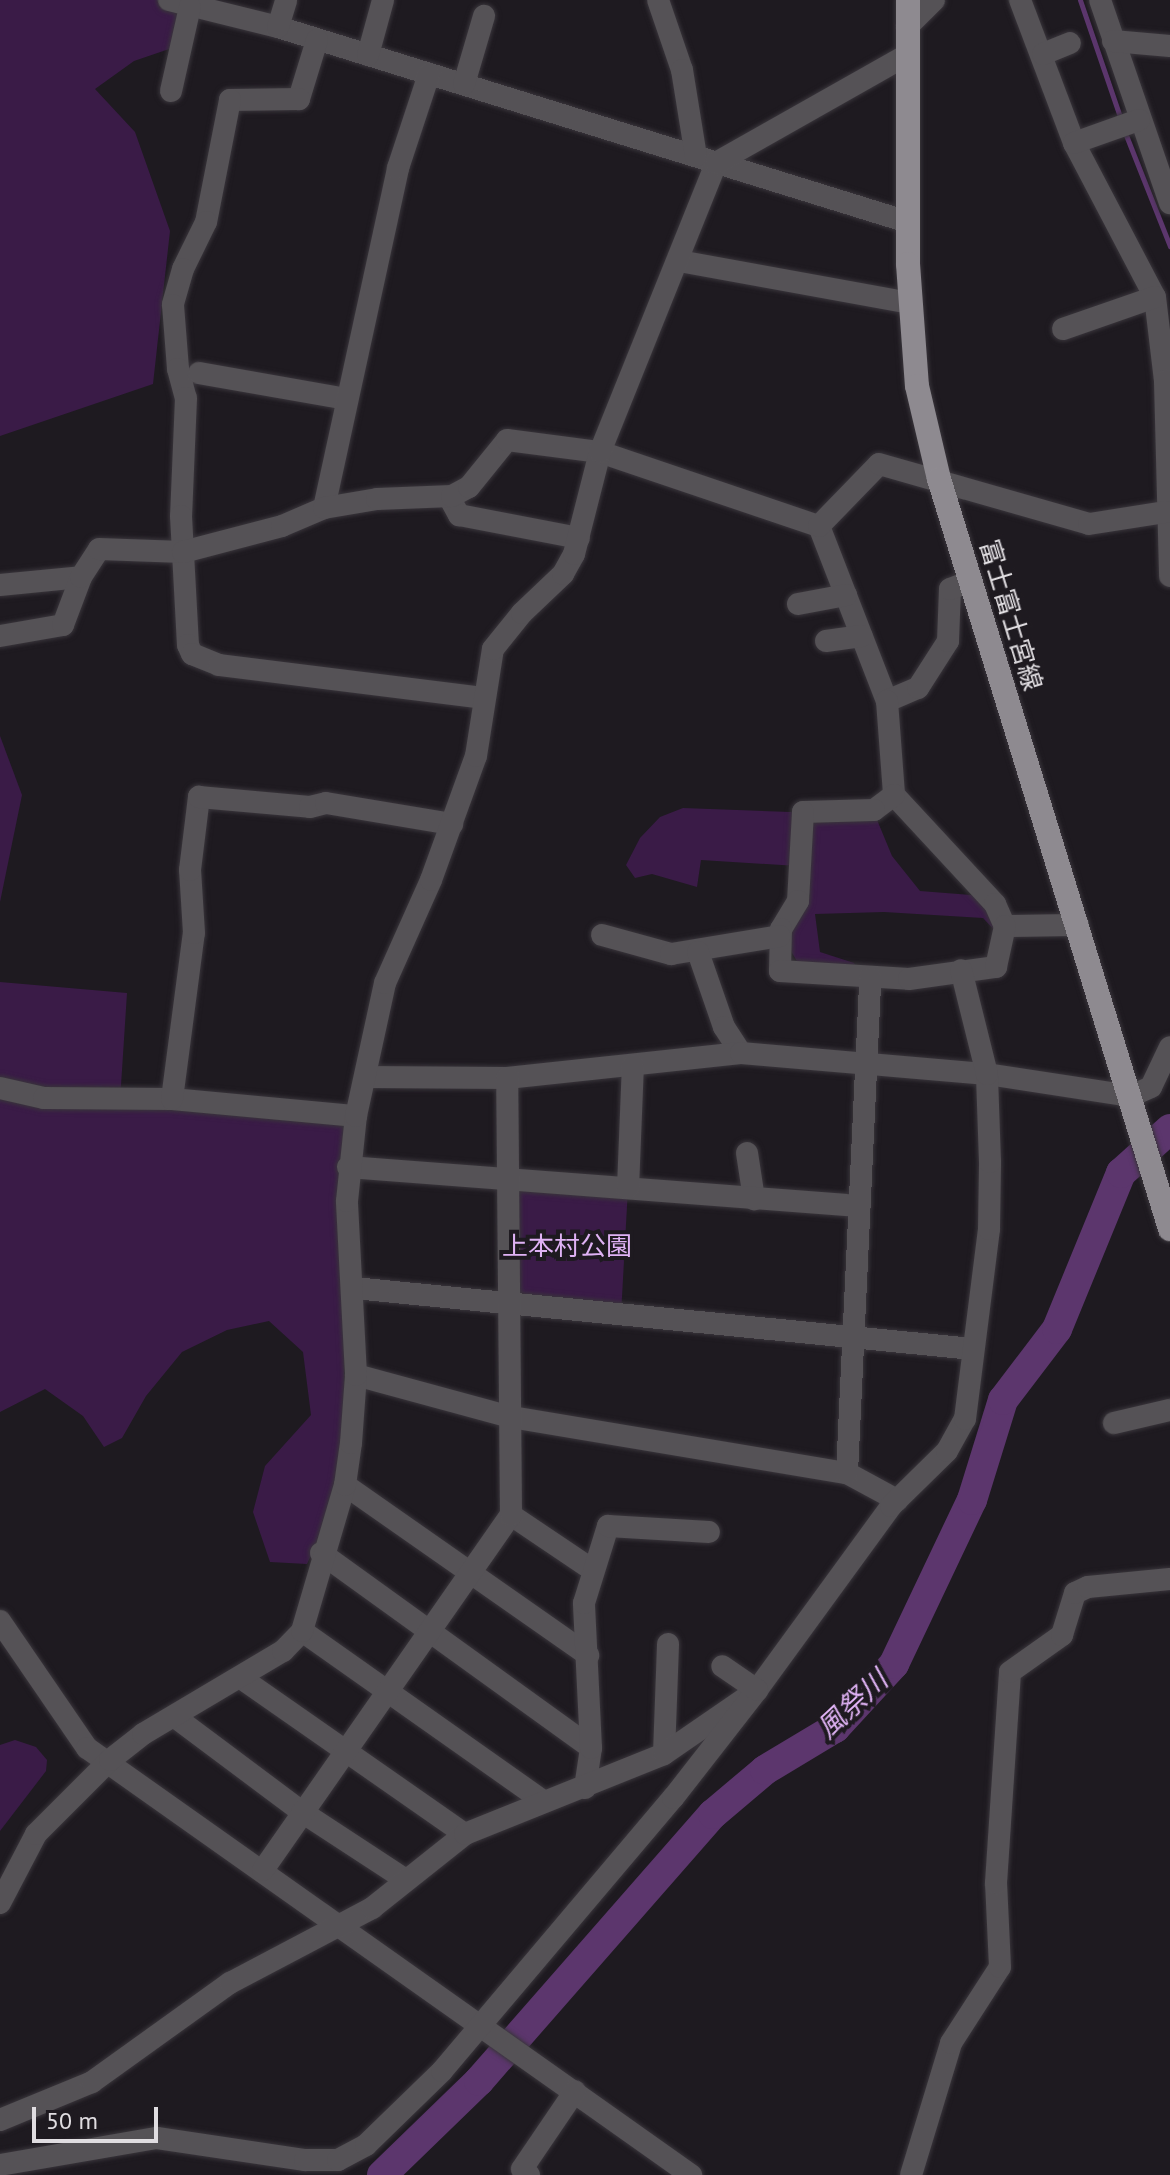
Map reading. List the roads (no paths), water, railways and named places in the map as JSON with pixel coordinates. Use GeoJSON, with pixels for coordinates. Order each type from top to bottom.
{"type":"FeatureCollection","features":[{"type":"Feature","properties":{"kind":"main road","name":"富士富士宮線"},"geometry":{"type":"LineString","coordinates":[[908,0],[908,222],[910,303],[917,386],[939,479],[1168,1217]]}},
{"type":"Feature","properties":{"kind":"street"},"geometry":{"type":"LineString","coordinates":[[278,27],[286,0]]}},
{"type":"Feature","properties":{"kind":"street"},"geometry":{"type":"LineString","coordinates":[[368,55],[383,0]]}},
{"type":"Feature","properties":{"kind":"street"},"geometry":{"type":"LineString","coordinates":[[0,1903],[36,1834],[110,1760],[283,1651],[302,1631],[321,1553],[345,1485],[356,1375],[348,1167],[385,983],[452,824],[476,756],[493,649],[563,574],[579,538],[600,452],[679,261],[706,160],[682,70],[658,0]]}},
{"type":"Feature","properties":{"kind":"street"},"geometry":{"type":"LineString","coordinates":[[907,27],[934,0]]}},
{"type":"Feature","properties":{"kind":"street"},"geometry":{"type":"LineString","coordinates":[[1020,0],[1043,54],[1074,143],[1155,297],[1164,369],[1170,576]]}},
{"type":"Feature","properties":{"kind":"street"},"geometry":{"type":"LineString","coordinates":[[1100,0],[1139,120],[1162,161],[1170,203]]}},
{"type":"Feature","properties":{"kind":"street"},"geometry":{"type":"LineString","coordinates":[[171,91],[179,3],[278,27],[908,222]]}},
{"type":"Feature","properties":{"kind":"street"},"geometry":{"type":"LineString","coordinates":[[464,84],[484,16]]}},
{"type":"Feature","properties":{"kind":"street"},"geometry":{"type":"LineString","coordinates":[[317,40],[299,99],[230,100],[206,222],[179,281],[173,305],[186,398],[184,617],[192,654],[219,665],[484,698]]}},
{"type":"Feature","properties":{"kind":"street"},"geometry":{"type":"LineString","coordinates":[[1113,41],[1170,46]]}},
{"type":"Feature","properties":{"kind":"street"},"geometry":{"type":"LineString","coordinates":[[1043,54],[1070,43]]}},
{"type":"Feature","properties":{"kind":"street"},"geometry":{"type":"LineString","coordinates":[[706,160],[907,55]]}},
{"type":"Feature","properties":{"kind":"street"},"geometry":{"type":"LineString","coordinates":[[324,508],[411,118],[429,74]]}},
{"type":"Feature","properties":{"kind":"street"},"geometry":{"type":"LineString","coordinates":[[1074,143],[1139,120]]}},
{"type":"Feature","properties":{"kind":"street"},"geometry":{"type":"LineString","coordinates":[[679,261],[910,303]]}},
{"type":"Feature","properties":{"kind":"street"},"geometry":{"type":"LineString","coordinates":[[1063,329],[1155,297]]}},
{"type":"Feature","properties":{"kind":"street"},"geometry":{"type":"LineString","coordinates":[[199,373],[346,399]]}},
{"type":"Feature","properties":{"kind":"street"},"geometry":{"type":"LineString","coordinates":[[0,636],[63,625],[81,577],[99,549],[183,552],[282,526],[324,508],[377,499],[449,497],[469,487],[507,440],[600,452],[819,526],[887,701],[894,795],[995,904],[1005,926],[996,967],[870,979],[780,971],[780,936],[798,901],[803,812],[874,810],[894,795]]}},
{"type":"Feature","properties":{"kind":"street"},"geometry":{"type":"LineString","coordinates":[[819,526],[879,464],[1089,524],[1166,512]]}},
{"type":"Feature","properties":{"kind":"street"},"geometry":{"type":"LineString","coordinates":[[449,497],[459,515],[579,538]]}},
{"type":"Feature","properties":{"kind":"street"},"geometry":{"type":"LineString","coordinates":[[0,585],[81,577]]}},
{"type":"Feature","properties":{"kind":"street"},"geometry":{"type":"LineString","coordinates":[[887,701],[918,688],[948,641],[950,589],[971,581]]}},
{"type":"Feature","properties":{"kind":"street"},"geometry":{"type":"LineString","coordinates":[[798,604],[846,595]]}},
{"type":"Feature","properties":{"kind":"street"},"geometry":{"type":"LineString","coordinates":[[826,641],[862,636]]}},
{"type":"Feature","properties":{"kind":"street"},"geometry":{"type":"LineString","coordinates":[[172,1099],[194,933],[190,870],[199,797],[310,807],[326,803],[452,824]]}},
{"type":"Feature","properties":{"kind":"street"},"geometry":{"type":"LineString","coordinates":[[1005,926],[1078,925]]}},
{"type":"Feature","properties":{"kind":"street"},"geometry":{"type":"LineString","coordinates":[[602,935],[671,954],[698,952],[780,936]]}},
{"type":"Feature","properties":{"kind":"street"},"geometry":{"type":"LineString","coordinates":[[698,952],[724,1027],[741,1053]]}},
{"type":"Feature","properties":{"kind":"street"},"geometry":{"type":"LineString","coordinates":[[0,2165],[157,2138],[338,2160],[366,2145],[489,2031],[757,1690],[897,1500],[961,1432],[989,1229],[987,1074],[961,970]]}},
{"type":"Feature","properties":{"kind":"street"},"geometry":{"type":"LineString","coordinates":[[847,1473],[869,1065],[870,979]]}},
{"type":"Feature","properties":{"kind":"street"},"geometry":{"type":"LineString","coordinates":[[366,1077],[507,1078],[741,1053],[987,1074],[1131,1096],[1151,1087],[1170,1047]]}},
{"type":"Feature","properties":{"kind":"street"},"geometry":{"type":"LineString","coordinates":[[628,1188],[633,1065]]}},
{"type":"Feature","properties":{"kind":"street"},"geometry":{"type":"LineString","coordinates":[[263,1870],[511,1515],[512,1303],[507,1078]]}},
{"type":"Feature","properties":{"kind":"street"},"geometry":{"type":"LineString","coordinates":[[0,1088],[44,1098],[172,1099],[356,1116]]}},
{"type":"Feature","properties":{"kind":"street"},"geometry":{"type":"LineString","coordinates":[[747,1153],[754,1199]]}},
{"type":"Feature","properties":{"kind":"street"},"geometry":{"type":"LineString","coordinates":[[348,1167],[860,1206]]}},
{"type":"Feature","properties":{"kind":"street"},"geometry":{"type":"LineString","coordinates":[[354,1288],[852,1340],[973,1349]]}},
{"type":"Feature","properties":{"kind":"street"},"geometry":{"type":"LineString","coordinates":[[356,1375],[511,1417],[847,1473],[897,1500]]}},
{"type":"Feature","properties":{"kind":"street"},"geometry":{"type":"LineString","coordinates":[[1114,1423],[1170,1410]]}},
{"type":"Feature","properties":{"kind":"street"},"geometry":{"type":"LineString","coordinates":[[345,1485],[588,1655]]}},
{"type":"Feature","properties":{"kind":"street"},"geometry":{"type":"LineString","coordinates":[[511,1515],[591,1569]]}},
{"type":"Feature","properties":{"kind":"street"},"geometry":{"type":"LineString","coordinates":[[585,1788],[591,1748],[584,1603],[591,1569],[608,1526],[709,1532]]}},
{"type":"Feature","properties":{"kind":"street"},"geometry":{"type":"LineString","coordinates":[[321,1553],[591,1748]]}},
{"type":"Feature","properties":{"kind":"street"},"geometry":{"type":"LineString","coordinates":[[911,2175],[951,2043],[1000,1967],[996,1883],[1010,1672],[1062,1635],[1075,1593],[1088,1587],[1170,1579]]}},
{"type":"Feature","properties":{"kind":"street"},"geometry":{"type":"LineString","coordinates":[[0,1621],[9,1651],[87,1748],[110,1760],[691,2175]]}},
{"type":"Feature","properties":{"kind":"street"},"geometry":{"type":"LineString","coordinates":[[302,1631],[542,1800]]}},
{"type":"Feature","properties":{"kind":"street"},"geometry":{"type":"LineString","coordinates":[[664,1754],[668,1644]]}},
{"type":"Feature","properties":{"kind":"street"},"geometry":{"type":"LineString","coordinates":[[722,1666],[757,1690]]}},
{"type":"Feature","properties":{"kind":"street"},"geometry":{"type":"LineString","coordinates":[[241,1678],[344,1754],[465,1834]]}},
{"type":"Feature","properties":{"kind":"street"},"geometry":{"type":"LineString","coordinates":[[0,2120],[92,2082],[230,1983],[340,1927],[465,1834],[542,1800],[585,1788],[664,1754],[757,1690]]}},
{"type":"Feature","properties":{"kind":"street"},"geometry":{"type":"LineString","coordinates":[[175,1717],[302,1812],[406,1880]]}},
{"type":"Feature","properties":{"kind":"street"},"geometry":{"type":"LineString","coordinates":[[529,2175],[522,2169],[575,2091]]}},
{"type":"Feature","properties":{"kind":"waterway"},"geometry":{"type":"LineString","coordinates":[[1080,0],[1121,120]]}},
{"type":"Feature","properties":{"kind":"waterway"},"geometry":{"type":"LineString","coordinates":[[1124,130],[1170,246]]}},
{"type":"Feature","properties":{"kind":"waterway","name":"風祭川"},"geometry":{"type":"LineString","coordinates":[[382,2175],[479,2081],[713,1814],[765,1770],[835,1728],[894,1664],[972,1500],[1003,1400],[1057,1329],[1121,1173],[1170,1129]]}},
{"type":"Feature","properties":{"kind":"park label","name":"上本村公園"},"geometry":{"type":"Point","coordinates":[567,1246]}}]}
